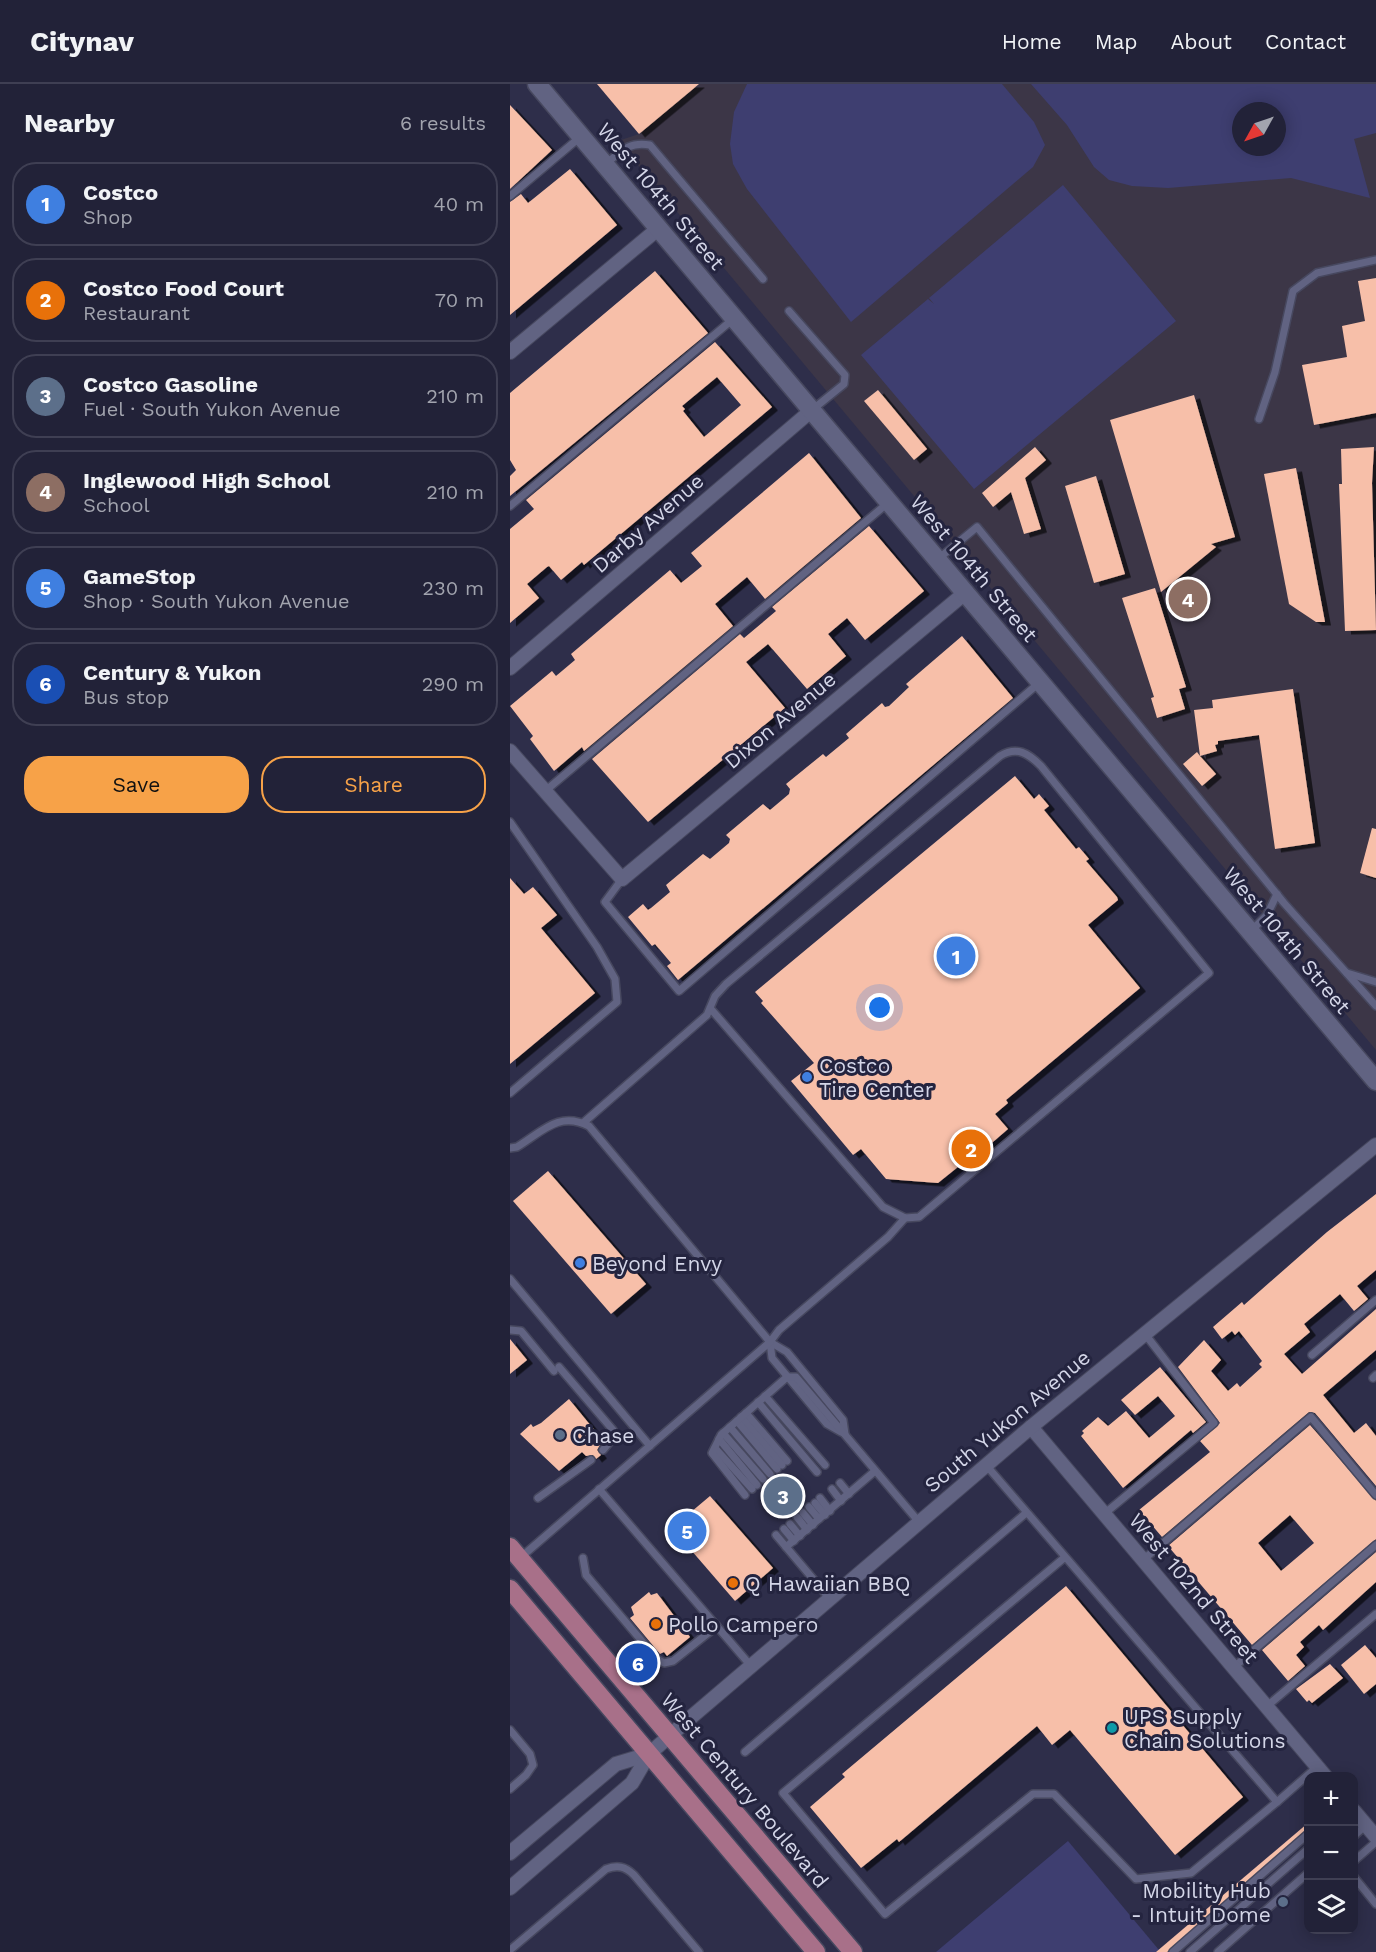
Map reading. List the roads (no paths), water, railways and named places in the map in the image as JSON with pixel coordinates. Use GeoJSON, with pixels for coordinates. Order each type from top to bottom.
{"type":"FeatureCollection","features":[{"type":"Feature","properties":{"kind":"main road","name":"West Century Boulevard"},"geometry":{"type":"LineString","coordinates":[[515,1552],[853,1952]]}},
{"type":"Feature","properties":{"kind":"main road"},"geometry":{"type":"LineString","coordinates":[[510,1588],[816,1952]]}},
{"type":"Feature","properties":{"kind":"street","name":"West 104th Street"},"geometry":{"type":"LineString","coordinates":[[537,84],[1376,1082]]}},
{"type":"Feature","properties":{"kind":"street"},"geometry":{"type":"LineString","coordinates":[[510,352],[658,228]]}},
{"type":"Feature","properties":{"kind":"street","name":"Darby Avenue"},"geometry":{"type":"LineString","coordinates":[[510,668],[812,410]]}},
{"type":"Feature","properties":{"kind":"street","name":"Dixon Avenue"},"geometry":{"type":"LineString","coordinates":[[622,879],[965,593]]}},
{"type":"Feature","properties":{"kind":"street"},"geometry":{"type":"LineString","coordinates":[[510,751],[622,879]]}},
{"type":"Feature","properties":{"kind":"street","name":"South Yukon Avenue"},"geometry":{"type":"LineString","coordinates":[[649,1754],[1031,1427],[1376,1145]]}},
{"type":"Feature","properties":{"kind":"street","name":"West 102nd Street"},"geometry":{"type":"LineString","coordinates":[[1031,1427],[1321,1772]]}},
{"type":"Feature","properties":{"kind":"street"},"geometry":{"type":"LineString","coordinates":[[510,1853],[616,1764],[649,1754]]}},
{"type":"Feature","properties":{"kind":"street"},"geometry":{"type":"LineString","coordinates":[[510,1888],[632,1784],[649,1754]]}},
{"type":"Feature","properties":{"kind":"street"},"geometry":{"type":"LineString","coordinates":[[1358,1816],[1376,1840]]}},
{"type":"Feature","properties":{"kind":"lane"},"geometry":{"type":"LineString","coordinates":[[510,196],[581,136]]}},
{"type":"Feature","properties":{"kind":"lane"},"geometry":{"type":"LineString","coordinates":[[605,165],[626,147],[640,143],[650,145],[763,279]]}},
{"type":"Feature","properties":{"kind":"lane"},"geometry":{"type":"LineString","coordinates":[[1259,419],[1275,372],[1293,291],[1317,273],[1376,260]]}},
{"type":"Feature","properties":{"kind":"lane"},"geometry":{"type":"LineString","coordinates":[[789,311],[844,375],[844,384],[812,410]]}},
{"type":"Feature","properties":{"kind":"lane"},"geometry":{"type":"LineString","coordinates":[[510,506],[734,318]]}},
{"type":"Feature","properties":{"kind":"lane"},"geometry":{"type":"LineString","coordinates":[[544,792],[889,502]]}},
{"type":"Feature","properties":{"kind":"lane"},"geometry":{"type":"LineString","coordinates":[[937,560],[977,526],[1277,894],[1376,1006]]}},
{"type":"Feature","properties":{"kind":"lane"},"geometry":{"type":"LineString","coordinates":[[622,879],[605,902],[679,991],[1040,682]]}},
{"type":"Feature","properties":{"kind":"lane"},"geometry":{"type":"LineString","coordinates":[[583,1123],[707,1015],[715,996],[726,984],[1010,750],[1027,753],[1041,766],[1209,973],[920,1218],[905,1218],[883,1207],[710,1008]]}},
{"type":"Feature","properties":{"kind":"lane"},"geometry":{"type":"LineString","coordinates":[[510,822],[597,947],[615,980],[617,1002],[510,1093]]}},
{"type":"Feature","properties":{"kind":"lane"},"geometry":{"type":"LineString","coordinates":[[1250,932],[1267,915],[1277,894]]}},
{"type":"Feature","properties":{"kind":"lane"},"geometry":{"type":"LineString","coordinates":[[1346,973],[1376,981]]}},
{"type":"Feature","properties":{"kind":"lane"},"geometry":{"type":"LineString","coordinates":[[510,1148],[517,1147],[564,1119],[576,1119],[590,1126],[770,1342],[787,1353],[843,1420],[845,1434]]}},
{"type":"Feature","properties":{"kind":"lane"},"geometry":{"type":"LineString","coordinates":[[515,1552],[599,1489],[650,1446],[770,1342],[779,1330],[888,1237],[905,1218]]}},
{"type":"Feature","properties":{"kind":"lane"},"geometry":{"type":"LineString","coordinates":[[510,1279],[650,1446]]}},
{"type":"Feature","properties":{"kind":"lane"},"geometry":{"type":"LineString","coordinates":[[1312,1355],[1376,1300]]}},
{"type":"Feature","properties":{"kind":"lane"},"geometry":{"type":"LineString","coordinates":[[510,1330],[521,1331],[613,1430],[613,1438],[603,1450]]}},
{"type":"Feature","properties":{"kind":"lane"},"geometry":{"type":"LineString","coordinates":[[1104,1514],[1214,1423],[1145,1333]]}},
{"type":"Feature","properties":{"kind":"lane"},"geometry":{"type":"LineString","coordinates":[[770,1342],[772,1358],[787,1377],[827,1424],[845,1434],[919,1522]]}},
{"type":"Feature","properties":{"kind":"lane"},"geometry":{"type":"LineString","coordinates":[[745,1495],[712,1453],[721,1436],[787,1377]]}},
{"type":"Feature","properties":{"kind":"lane"},"geometry":{"type":"LineString","coordinates":[[765,1396],[825,1465]]}},
{"type":"Feature","properties":{"kind":"lane"},"geometry":{"type":"LineString","coordinates":[[758,1402],[817,1472]]}},
{"type":"Feature","properties":{"kind":"lane"},"geometry":{"type":"LineString","coordinates":[[741,1417],[782,1465],[741,1417]]}},
{"type":"Feature","properties":{"kind":"lane"},"geometry":{"type":"LineString","coordinates":[[1143,1560],[1311,1417],[1376,1495]]}},
{"type":"Feature","properties":{"kind":"lane"},"geometry":{"type":"LineString","coordinates":[[721,1436],[767,1476],[730,1427]]}},
{"type":"Feature","properties":{"kind":"lane"},"geometry":{"type":"LineString","coordinates":[[714,1448],[754,1487],[721,1436]]}},
{"type":"Feature","properties":{"kind":"lane"},"geometry":{"type":"LineString","coordinates":[[538,1498],[591,1460]]}},
{"type":"Feature","properties":{"kind":"lane"},"geometry":{"type":"LineString","coordinates":[[986,1465],[1277,1802]]}},
{"type":"Feature","properties":{"kind":"lane"},"geometry":{"type":"LineString","coordinates":[[786,1547],[875,1471]]}},
{"type":"Feature","properties":{"kind":"lane"},"geometry":{"type":"LineString","coordinates":[[840,1483],[849,1494]]}},
{"type":"Feature","properties":{"kind":"lane"},"geometry":{"type":"LineString","coordinates":[[599,1489],[751,1666]]}},
{"type":"Feature","properties":{"kind":"lane"},"geometry":{"type":"LineString","coordinates":[[832,1490],[841,1501]]}},
{"type":"Feature","properties":{"kind":"lane"},"geometry":{"type":"LineString","coordinates":[[825,1515],[815,1503],[825,1515]]}},
{"type":"Feature","properties":{"kind":"lane"},"geometry":{"type":"LineString","coordinates":[[745,1752],[1026,1513]]}},
{"type":"Feature","properties":{"kind":"lane"},"geometry":{"type":"LineString","coordinates":[[800,1515],[810,1527]]}},
{"type":"Feature","properties":{"kind":"lane"},"geometry":{"type":"LineString","coordinates":[[787,1526],[797,1538]]}},
{"type":"Feature","properties":{"kind":"lane"},"geometry":{"type":"LineString","coordinates":[[776,1535],[830,1599]]}},
{"type":"Feature","properties":{"kind":"lane"},"geometry":{"type":"LineString","coordinates":[[1233,1668],[1376,1545]]}},
{"type":"Feature","properties":{"kind":"lane"},"geometry":{"type":"LineString","coordinates":[[583,1558],[586,1575],[657,1659],[664,1663],[673,1661],[717,1626]]}},
{"type":"Feature","properties":{"kind":"lane"},"geometry":{"type":"LineString","coordinates":[[1064,1558],[783,1793],[885,1914],[1033,1794],[1054,1794],[1136,1879],[1191,1872],[1277,1802],[1304,1784]]}},
{"type":"Feature","properties":{"kind":"lane"},"geometry":{"type":"LineString","coordinates":[[1266,1707],[1376,1614]]}},
{"type":"Feature","properties":{"kind":"lane"},"geometry":{"type":"LineString","coordinates":[[510,1730],[530,1754],[533,1765],[526,1775],[510,1789]]}},
{"type":"Feature","properties":{"kind":"lane"},"geometry":{"type":"LineString","coordinates":[[1358,1832],[1366,1825]]}},
{"type":"Feature","properties":{"kind":"lane"},"geometry":{"type":"LineString","coordinates":[[1173,1952],[1304,1837]]}},
{"type":"Feature","properties":{"kind":"lane"},"geometry":{"type":"LineString","coordinates":[[1358,1856],[1376,1840]]}},
{"type":"Feature","properties":{"kind":"lane"},"geometry":{"type":"LineString","coordinates":[[1190,1952],[1304,1852]]}},
{"type":"Feature","properties":{"kind":"lane"},"geometry":{"type":"LineString","coordinates":[[510,1950],[606,1869],[614,1866],[628,1869],[634,1875],[699,1952]]}},
{"type":"Feature","properties":{"kind":"lane"},"geometry":{"type":"LineString","coordinates":[[1218,1952],[1304,1877]]}},
{"type":"Feature","properties":{"kind":"lane"},"geometry":{"type":"LineString","coordinates":[[1356,1880],[1376,1904]]}},
{"type":"Feature","properties":{"kind":"place","name":"Inglewood High School"},"geometry":{"type":"Point","coordinates":[1188,599]}},
{"type":"Feature","properties":{"kind":"place","name":"Costco"},"geometry":{"type":"Point","coordinates":[956,956]}},
{"type":"Feature","properties":{"kind":"place","name":"Costco Tire Center"},"geometry":{"type":"Point","coordinates":[807,1077]}},
{"type":"Feature","properties":{"kind":"place","name":"Costco Food Court"},"geometry":{"type":"Point","coordinates":[971,1149]}},
{"type":"Feature","properties":{"kind":"place","name":"Beyond Envy"},"geometry":{"type":"Point","coordinates":[580,1263]}},
{"type":"Feature","properties":{"kind":"place","name":"Chase"},"geometry":{"type":"Point","coordinates":[560,1435]}},
{"type":"Feature","properties":{"kind":"place","name":"Costco Gasoline"},"geometry":{"type":"Point","coordinates":[783,1496]}},
{"type":"Feature","properties":{"kind":"place","name":"GameStop"},"geometry":{"type":"Point","coordinates":[687,1531]}},
{"type":"Feature","properties":{"kind":"place","name":"Q Hawaiian BBQ"},"geometry":{"type":"Point","coordinates":[733,1583]}},
{"type":"Feature","properties":{"kind":"place","name":"Pollo Campero"},"geometry":{"type":"Point","coordinates":[656,1624]}},
{"type":"Feature","properties":{"kind":"place","name":"Century & Yukon"},"geometry":{"type":"Point","coordinates":[638,1663]}},
{"type":"Feature","properties":{"kind":"place","name":"UPS Supply Chain Solutions"},"geometry":{"type":"Point","coordinates":[1112,1728]}},
{"type":"Feature","properties":{"kind":"place","name":"Mobility Hub - Intuit Dome"},"geometry":{"type":"Point","coordinates":[1283,1902]}}]}
